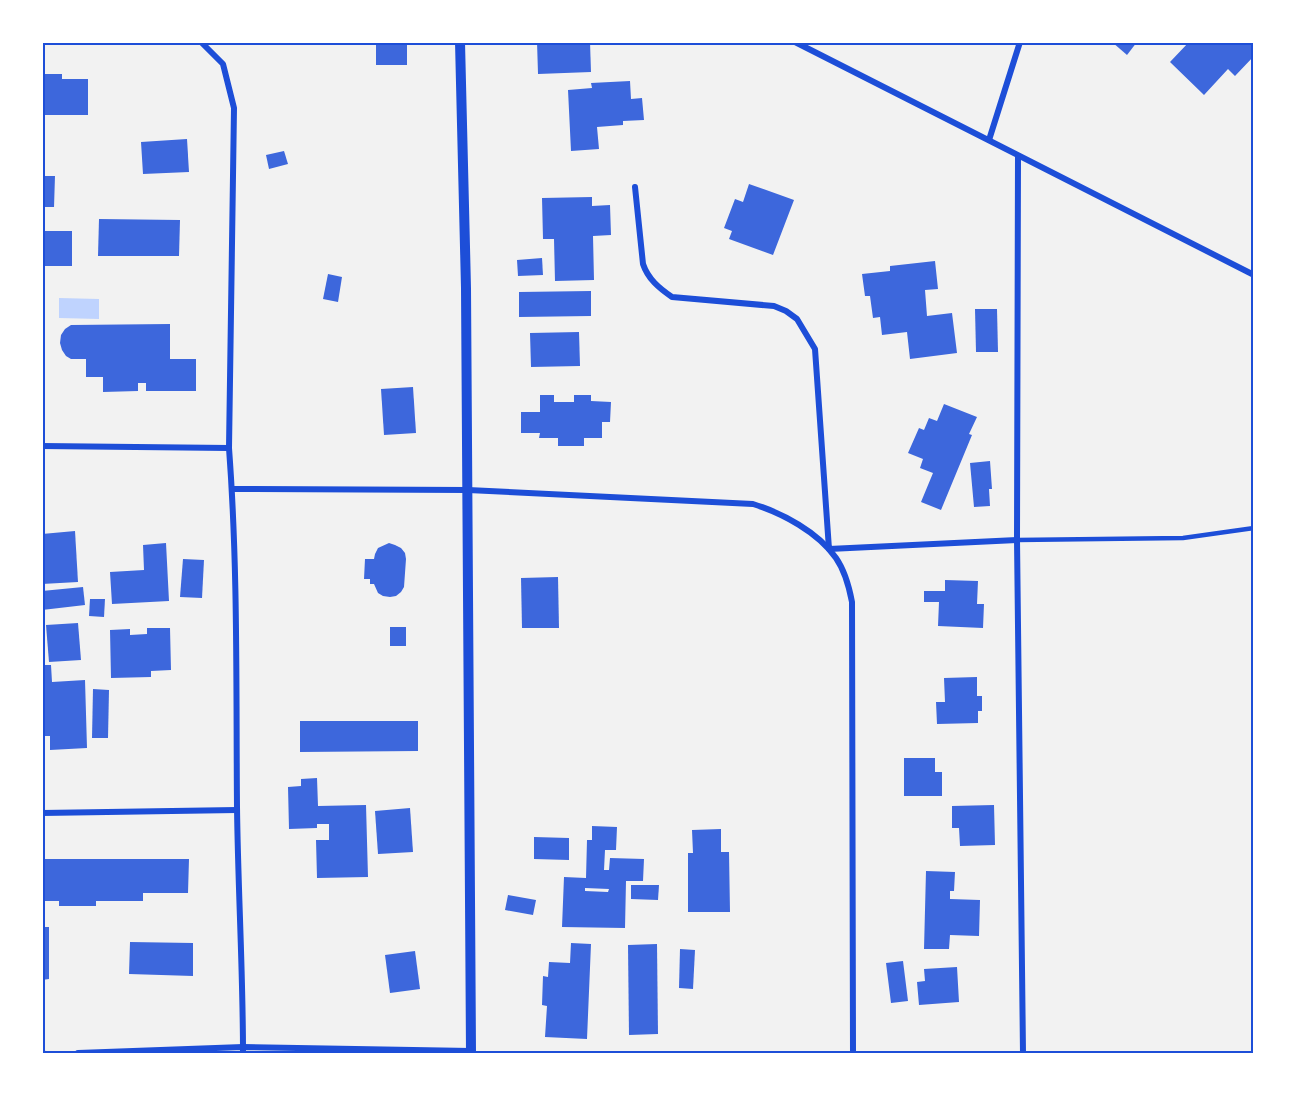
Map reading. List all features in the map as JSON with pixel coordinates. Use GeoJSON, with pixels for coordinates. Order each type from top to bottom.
{"type":"FeatureCollection","features":[{"type":"Feature","properties":{"kind":"street"},"geometry":{"type":"LineString","coordinates":[[201,42],[223,64],[234,108],[229,448],[237,661],[237,810],[243,1050]]}},
{"type":"Feature","properties":{"kind":"street"},"geometry":{"type":"LineString","coordinates":[[78,1053],[243,1050],[471,1052],[466,288],[460,42]]}},
{"type":"Feature","properties":{"kind":"street"},"geometry":{"type":"LineString","coordinates":[[795,42],[1254,275]]}},
{"type":"Feature","properties":{"kind":"street"},"geometry":{"type":"LineString","coordinates":[[989,140],[1020,42]]}},
{"type":"Feature","properties":{"kind":"street"},"geometry":{"type":"LineString","coordinates":[[1018,156],[1017,540],[1023,1053]]}},
{"type":"Feature","properties":{"kind":"street"},"geometry":{"type":"LineString","coordinates":[[635,188],[643,264],[645,271],[661,289],[672,297],[774,306],[797,319],[814,349],[829,549]]}},
{"type":"Feature","properties":{"kind":"street"},"geometry":{"type":"LineString","coordinates":[[42,446],[229,448]]}},
{"type":"Feature","properties":{"kind":"street"},"geometry":{"type":"LineString","coordinates":[[232,489],[468,490],[753,504],[784,516],[829,549],[843,571],[852,602],[853,1053]]}},
{"type":"Feature","properties":{"kind":"street"},"geometry":{"type":"LineString","coordinates":[[829,549],[1017,540]]}},
{"type":"Feature","properties":{"kind":"street"},"geometry":{"type":"LineString","coordinates":[[42,813],[237,810]]}},
{"type":"Feature","properties":{"kind":"lane"},"geometry":{"type":"LineString","coordinates":[[1017,540],[1184,538],[1254,528]]}},
{"type":"Feature","properties":{"kind":"water"},"geometry":{"type":"Polygon","coordinates":[[[59,298],[99,299],[99,319],[59,318],[59,298]]]}},
{"type":"Feature","properties":{"kind":"building"},"geometry":{"type":"Polygon","coordinates":[[[376,42],[407,42],[407,65],[376,65],[376,42]]]}},
{"type":"Feature","properties":{"kind":"building"},"geometry":{"type":"Polygon","coordinates":[[[537,42],[590,42],[591,72],[538,74],[537,42]]]}},
{"type":"Feature","properties":{"kind":"building"},"geometry":{"type":"Polygon","coordinates":[[[1112,42],[1137,42],[1127,55],[1112,42]]]}},
{"type":"Feature","properties":{"kind":"building"},"geometry":{"type":"Polygon","coordinates":[[[1189,42],[1254,42],[1254,56],[1235,76],[1228,69],[1204,95],[1170,62],[1189,42]]]}},
{"type":"Feature","properties":{"kind":"building"},"geometry":{"type":"Polygon","coordinates":[[[42,74],[62,74],[62,79],[88,79],[88,115],[42,115],[42,74]]]}},
{"type":"Feature","properties":{"kind":"building"},"geometry":{"type":"Polygon","coordinates":[[[630,81],[631,99],[642,98],[644,120],[623,121],[623,125],[597,127],[599,149],[571,151],[568,90],[592,88],[591,83],[630,81]]]}},
{"type":"Feature","properties":{"kind":"building"},"geometry":{"type":"Polygon","coordinates":[[[187,139],[189,172],[143,174],[141,142],[187,139]]]}},
{"type":"Feature","properties":{"kind":"building"},"geometry":{"type":"Polygon","coordinates":[[[284,151],[288,164],[269,169],[266,155],[284,151]]]}},
{"type":"Feature","properties":{"kind":"building"},"geometry":{"type":"Polygon","coordinates":[[[42,176],[55,176],[54,207],[42,207],[42,176]]]}},
{"type":"Feature","properties":{"kind":"building"},"geometry":{"type":"Polygon","coordinates":[[[749,184],[794,200],[773,255],[729,239],[732,231],[724,228],[735,199],[743,202],[749,184]]]}},
{"type":"Feature","properties":{"kind":"building"},"geometry":{"type":"Polygon","coordinates":[[[592,197],[592,206],[610,205],[611,235],[593,236],[594,280],[555,281],[554,239],[543,239],[542,198],[592,197]]]}},
{"type":"Feature","properties":{"kind":"building"},"geometry":{"type":"Polygon","coordinates":[[[99,219],[180,220],[179,256],[98,256],[99,219]]]}},
{"type":"Feature","properties":{"kind":"building"},"geometry":{"type":"Polygon","coordinates":[[[42,231],[72,231],[72,266],[42,266],[42,231]]]}},
{"type":"Feature","properties":{"kind":"building"},"geometry":{"type":"Polygon","coordinates":[[[542,258],[543,275],[518,276],[517,260],[542,258]]]}},
{"type":"Feature","properties":{"kind":"building"},"geometry":{"type":"Polygon","coordinates":[[[935,261],[938,289],[925,290],[927,316],[952,313],[957,353],[910,359],[907,332],[882,335],[880,317],[873,318],[870,296],[865,296],[862,274],[890,271],[890,266],[935,261]]]}},
{"type":"Feature","properties":{"kind":"building"},"geometry":{"type":"Polygon","coordinates":[[[328,274],[342,277],[338,302],[323,299],[328,274]]]}},
{"type":"Feature","properties":{"kind":"building"},"geometry":{"type":"Polygon","coordinates":[[[591,291],[591,316],[519,317],[519,292],[591,291]]]}},
{"type":"Feature","properties":{"kind":"building"},"geometry":{"type":"Polygon","coordinates":[[[975,309],[997,309],[998,352],[976,352],[975,309]]]}},
{"type":"Feature","properties":{"kind":"building"},"geometry":{"type":"Polygon","coordinates":[[[170,324],[170,359],[196,359],[196,391],[146,391],[146,383],[138,383],[138,391],[103,392],[103,377],[86,377],[86,359],[71,359],[66,356],[60,343],[61,335],[71,325],[170,324]]]}},
{"type":"Feature","properties":{"kind":"building"},"geometry":{"type":"Polygon","coordinates":[[[579,332],[580,366],[531,367],[530,333],[579,332]]]}},
{"type":"Feature","properties":{"kind":"building"},"geometry":{"type":"Polygon","coordinates":[[[413,387],[416,433],[384,435],[381,389],[413,387]]]}},
{"type":"Feature","properties":{"kind":"building"},"geometry":{"type":"Polygon","coordinates":[[[540,395],[554,395],[554,402],[574,402],[574,395],[591,395],[591,401],[611,402],[610,422],[602,422],[602,438],[584,438],[584,446],[558,446],[558,438],[539,438],[540,433],[521,433],[521,412],[540,412],[540,395]]]}},
{"type":"Feature","properties":{"kind":"building"},"geometry":{"type":"Polygon","coordinates":[[[944,404],[977,417],[969,434],[972,435],[941,510],[921,502],[933,473],[920,468],[923,459],[908,453],[919,428],[924,430],[929,418],[937,421],[944,404]]]}},
{"type":"Feature","properties":{"kind":"building"},"geometry":{"type":"Polygon","coordinates":[[[990,461],[992,489],[989,489],[990,506],[974,507],[970,463],[990,461]]]}},
{"type":"Feature","properties":{"kind":"building"},"geometry":{"type":"Polygon","coordinates":[[[75,531],[78,582],[42,584],[42,534],[75,531]]]}},
{"type":"Feature","properties":{"kind":"building"},"geometry":{"type":"Polygon","coordinates":[[[166,543],[169,601],[112,604],[110,572],[144,570],[143,545],[166,543]]]}},
{"type":"Feature","properties":{"kind":"building"},"geometry":{"type":"Polygon","coordinates":[[[389,543],[401,548],[406,559],[404,587],[396,596],[390,597],[378,593],[374,584],[370,584],[370,579],[364,579],[365,559],[374,559],[378,548],[389,543]]]}},
{"type":"Feature","properties":{"kind":"building"},"geometry":{"type":"Polygon","coordinates":[[[183,559],[204,560],[202,598],[180,597],[183,559]]]}},
{"type":"Feature","properties":{"kind":"building"},"geometry":{"type":"Polygon","coordinates":[[[558,577],[559,628],[522,628],[521,578],[558,577]]]}},
{"type":"Feature","properties":{"kind":"building"},"geometry":{"type":"Polygon","coordinates":[[[945,580],[978,581],[977,604],[984,604],[983,628],[938,626],[939,602],[924,602],[924,591],[945,591],[945,580]]]}},
{"type":"Feature","properties":{"kind":"building"},"geometry":{"type":"Polygon","coordinates":[[[83,587],[85,605],[42,610],[42,591],[83,587]]]}},
{"type":"Feature","properties":{"kind":"building"},"geometry":{"type":"Polygon","coordinates":[[[90,599],[105,599],[104,617],[89,616],[90,599]]]}},
{"type":"Feature","properties":{"kind":"building"},"geometry":{"type":"Polygon","coordinates":[[[78,623],[81,660],[49,662],[46,625],[78,623]]]}},
{"type":"Feature","properties":{"kind":"building"},"geometry":{"type":"Polygon","coordinates":[[[390,627],[406,627],[406,646],[390,646],[390,627]]]}},
{"type":"Feature","properties":{"kind":"building"},"geometry":{"type":"Polygon","coordinates":[[[147,628],[170,628],[171,670],[151,671],[151,677],[111,678],[110,630],[130,629],[130,635],[147,634],[147,628]]]}},
{"type":"Feature","properties":{"kind":"building"},"geometry":{"type":"Polygon","coordinates":[[[42,665],[51,665],[52,682],[85,680],[87,748],[50,750],[50,736],[42,736],[42,665]]]}},
{"type":"Feature","properties":{"kind":"building"},"geometry":{"type":"Polygon","coordinates":[[[977,677],[977,696],[982,696],[982,711],[978,711],[978,723],[937,724],[936,702],[945,702],[944,678],[977,677]]]}},
{"type":"Feature","properties":{"kind":"building"},"geometry":{"type":"Polygon","coordinates":[[[93,689],[109,690],[108,738],[92,738],[93,689]]]}},
{"type":"Feature","properties":{"kind":"building"},"geometry":{"type":"Polygon","coordinates":[[[300,721],[418,721],[418,751],[300,752],[300,721]]]}},
{"type":"Feature","properties":{"kind":"building"},"geometry":{"type":"Polygon","coordinates":[[[904,758],[935,758],[935,772],[942,772],[942,796],[904,796],[904,758]]]}},
{"type":"Feature","properties":{"kind":"building"},"geometry":{"type":"Polygon","coordinates":[[[317,778],[318,806],[366,805],[368,877],[317,878],[316,840],[329,840],[329,824],[317,824],[317,828],[289,829],[288,787],[301,786],[301,779],[317,778]]]}},
{"type":"Feature","properties":{"kind":"building"},"geometry":{"type":"Polygon","coordinates":[[[994,805],[995,845],[960,846],[959,828],[952,828],[952,806],[994,805]]]}},
{"type":"Feature","properties":{"kind":"building"},"geometry":{"type":"Polygon","coordinates":[[[410,808],[413,852],[378,854],[375,811],[410,808]]]}},
{"type":"Feature","properties":{"kind":"building"},"geometry":{"type":"Polygon","coordinates":[[[592,826],[617,827],[616,850],[605,850],[604,870],[609,870],[610,858],[644,859],[643,881],[626,881],[625,928],[562,927],[564,877],[586,878],[587,840],[592,840],[592,826]],[[585,888],[585,891],[608,892],[609,889],[585,888]]]}},
{"type":"Feature","properties":{"kind":"building"},"geometry":{"type":"Polygon","coordinates":[[[721,829],[721,852],[729,852],[730,912],[688,912],[688,853],[693,853],[692,830],[721,829]]]}},
{"type":"Feature","properties":{"kind":"building"},"geometry":{"type":"Polygon","coordinates":[[[534,837],[569,838],[569,860],[534,859],[534,837]]]}},
{"type":"Feature","properties":{"kind":"building"},"geometry":{"type":"Polygon","coordinates":[[[42,859],[189,859],[188,893],[143,893],[143,901],[96,901],[96,906],[59,906],[59,901],[42,901],[42,859]]]}},
{"type":"Feature","properties":{"kind":"building"},"geometry":{"type":"Polygon","coordinates":[[[926,871],[955,872],[954,891],[950,891],[950,899],[980,900],[979,936],[950,935],[949,949],[924,949],[926,871]]]}},
{"type":"Feature","properties":{"kind":"building"},"geometry":{"type":"Polygon","coordinates":[[[631,885],[659,885],[658,900],[631,899],[631,885]]]}},
{"type":"Feature","properties":{"kind":"building"},"geometry":{"type":"Polygon","coordinates":[[[508,895],[536,900],[533,915],[505,910],[508,895]]]}},
{"type":"Feature","properties":{"kind":"building"},"geometry":{"type":"Polygon","coordinates":[[[42,927],[49,927],[49,979],[42,980],[42,927]]]}},
{"type":"Feature","properties":{"kind":"building"},"geometry":{"type":"Polygon","coordinates":[[[130,942],[193,943],[193,976],[129,974],[130,942]]]}},
{"type":"Feature","properties":{"kind":"building"},"geometry":{"type":"Polygon","coordinates":[[[571,943],[591,944],[587,1039],[545,1037],[547,1006],[542,1005],[543,976],[548,977],[549,962],[570,963],[571,943]]]}},
{"type":"Feature","properties":{"kind":"building"},"geometry":{"type":"Polygon","coordinates":[[[657,944],[658,1034],[629,1035],[628,945],[657,944]]]}},
{"type":"Feature","properties":{"kind":"building"},"geometry":{"type":"Polygon","coordinates":[[[680,949],[695,950],[693,989],[679,988],[680,949]]]}},
{"type":"Feature","properties":{"kind":"building"},"geometry":{"type":"Polygon","coordinates":[[[415,951],[420,989],[390,993],[385,955],[415,951]]]}},
{"type":"Feature","properties":{"kind":"building"},"geometry":{"type":"Polygon","coordinates":[[[903,961],[908,1001],[891,1003],[886,963],[903,961]]]}},
{"type":"Feature","properties":{"kind":"building"},"geometry":{"type":"Polygon","coordinates":[[[957,967],[959,1002],[919,1005],[917,982],[925,981],[924,969],[957,967]]]}}]}
